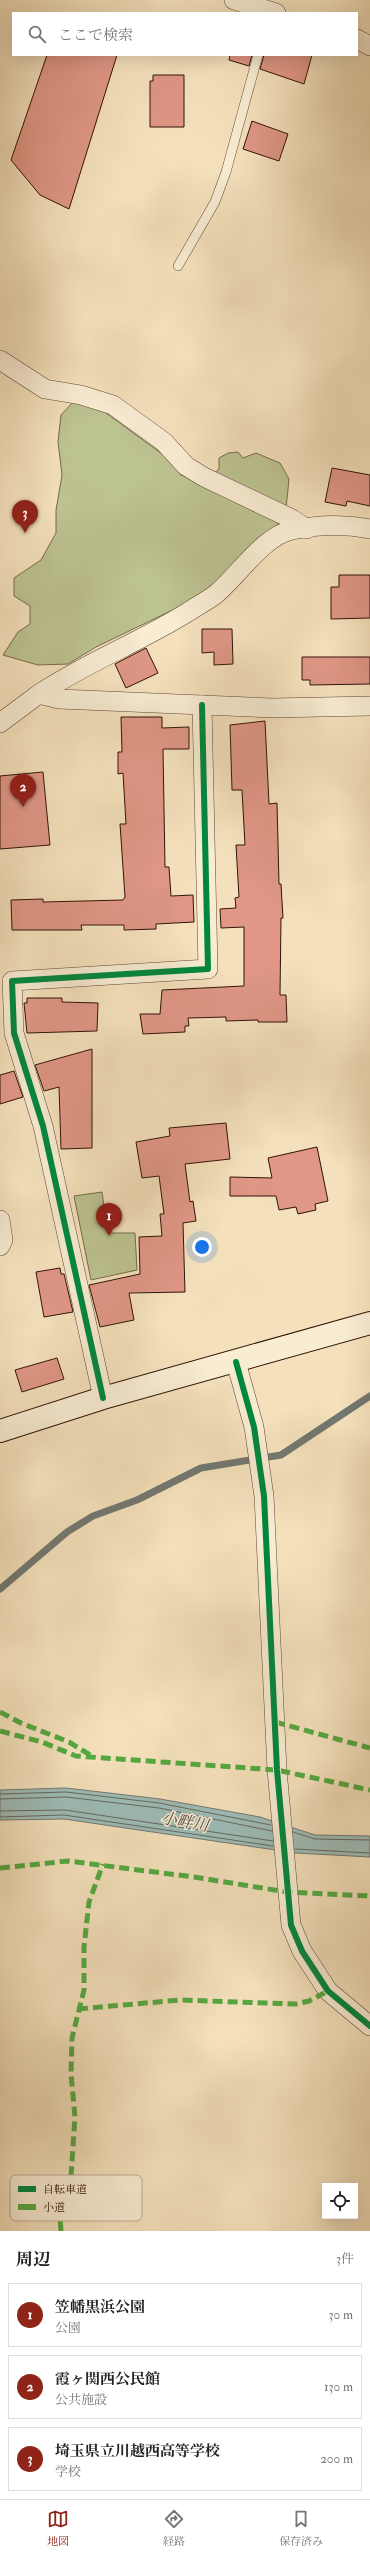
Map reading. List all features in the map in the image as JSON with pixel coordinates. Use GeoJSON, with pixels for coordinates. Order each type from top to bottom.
{"type":"FeatureCollection","features":[{"type":"Feature","properties":{"kind":"street"},"geometry":{"type":"LineString","coordinates":[[234,0],[271,12]]}},
{"type":"Feature","properties":{"kind":"street"},"geometry":{"type":"LineString","coordinates":[[358,40],[370,46]]}},
{"type":"Feature","properties":{"kind":"street"},"geometry":{"type":"LineString","coordinates":[[0,360],[45,390],[81,395],[113,405],[164,442],[186,466],[204,477],[292,519],[307,529]]}},
{"type":"Feature","properties":{"kind":"street"},"geometry":{"type":"LineString","coordinates":[[0,722],[65,677],[166,625],[216,594],[277,537],[291,530],[329,526],[352,526],[370,529]]}},
{"type":"Feature","properties":{"kind":"street"},"geometry":{"type":"LineString","coordinates":[[39,694],[59,699],[272,708],[370,706]]}},
{"type":"Feature","properties":{"kind":"street"},"geometry":{"type":"LineString","coordinates":[[103,1398],[43,1126],[14,1033],[12,982],[208,969],[202,705]]}},
{"type":"Feature","properties":{"kind":"street"},"geometry":{"type":"LineString","coordinates":[[0,1220],[3,1240],[0,1246]]}},
{"type":"Feature","properties":{"kind":"street"},"geometry":{"type":"LineString","coordinates":[[0,1431],[103,1398],[236,1362],[370,1323]]}},
{"type":"Feature","properties":{"kind":"street"},"geometry":{"type":"LineString","coordinates":[[236,1362],[254,1427],[264,1496],[277,1770],[291,1925],[302,1951],[328,1991],[370,2026]]}},
{"type":"Feature","properties":{"kind":"lane"},"geometry":{"type":"LineString","coordinates":[[178,266],[217,196],[226,172],[258,56]]}},
{"type":"Feature","properties":{"kind":"green space"},"geometry":{"type":"Polygon","coordinates":[[[74,401],[102,410],[165,456],[181,475],[203,483],[219,469],[219,458],[228,453],[238,452],[243,458],[256,453],[280,463],[289,479],[286,509],[280,522],[266,538],[206,590],[179,607],[96,647],[68,664],[38,665],[3,655],[18,632],[30,624],[30,606],[14,596],[14,578],[41,560],[56,533],[56,510],[62,475],[58,442],[61,415],[74,401]]]}},
{"type":"Feature","properties":{"kind":"green space"},"geometry":{"type":"Polygon","coordinates":[[[102,1192],[108,1233],[135,1233],[137,1270],[91,1280],[74,1196],[102,1192]]]}},
{"type":"Feature","properties":{"kind":"water","name":"小畔川"},"geometry":{"type":"Polygon","coordinates":[[[66,1788],[160,1799],[260,1817],[315,1835],[370,1836],[370,1857],[296,1853],[64,1819],[0,1820],[0,1790],[66,1788]]]}},
{"type":"Feature","properties":{"kind":"building"},"geometry":{"type":"Polygon","coordinates":[[[47,56],[117,56],[69,209],[40,195],[11,160],[47,56]]]}},
{"type":"Feature","properties":{"kind":"building"},"geometry":{"type":"Polygon","coordinates":[[[230,56],[252,56],[249,66],[229,60],[230,56]]]}},
{"type":"Feature","properties":{"kind":"building"},"geometry":{"type":"Polygon","coordinates":[[[264,56],[312,56],[304,84],[260,69],[264,56]]]}},
{"type":"Feature","properties":{"kind":"building"},"geometry":{"type":"Polygon","coordinates":[[[153,75],[184,75],[184,127],[150,127],[150,81],[153,81],[153,75]]]}},
{"type":"Feature","properties":{"kind":"building"},"geometry":{"type":"Polygon","coordinates":[[[252,121],[288,134],[279,161],[243,149],[252,121]]]}},
{"type":"Feature","properties":{"kind":"building"},"geometry":{"type":"Polygon","coordinates":[[[332,468],[370,475],[370,506],[347,501],[346,506],[325,502],[332,468]]]}},
{"type":"Feature","properties":{"kind":"building"},"geometry":{"type":"Polygon","coordinates":[[[339,575],[370,575],[370,618],[331,619],[331,587],[339,587],[339,575]]]}},
{"type":"Feature","properties":{"kind":"building"},"geometry":{"type":"Polygon","coordinates":[[[202,629],[232,629],[233,664],[214,665],[214,652],[202,653],[202,629]]]}},
{"type":"Feature","properties":{"kind":"building"},"geometry":{"type":"Polygon","coordinates":[[[146,648],[158,673],[126,688],[115,664],[146,648]]]}},
{"type":"Feature","properties":{"kind":"building"},"geometry":{"type":"Polygon","coordinates":[[[302,657],[370,657],[370,684],[310,685],[310,680],[302,680],[302,657]]]}},
{"type":"Feature","properties":{"kind":"building"},"geometry":{"type":"Polygon","coordinates":[[[121,717],[162,717],[162,728],[189,727],[189,749],[163,749],[165,867],[169,867],[171,896],[193,895],[194,922],[156,924],[156,929],[124,930],[124,925],[81,925],[82,930],[12,930],[11,900],[43,899],[43,902],[123,900],[125,897],[120,824],[126,824],[123,773],[118,774],[118,752],[122,752],[121,717]]]}},
{"type":"Feature","properties":{"kind":"building"},"geometry":{"type":"Polygon","coordinates":[[[265,721],[269,804],[277,803],[279,884],[281,884],[283,918],[281,918],[280,995],[286,995],[287,1022],[258,1022],[258,1020],[226,1021],[226,1017],[188,1018],[189,1026],[185,1026],[185,1032],[143,1034],[140,1014],[160,1014],[162,990],[244,986],[244,927],[221,928],[220,909],[236,908],[235,898],[239,897],[236,845],[245,845],[242,790],[232,790],[230,725],[265,721]]]}},
{"type":"Feature","properties":{"kind":"building"},"geometry":{"type":"Polygon","coordinates":[[[43,772],[50,845],[0,849],[0,776],[43,772]]]}},
{"type":"Feature","properties":{"kind":"building"},"geometry":{"type":"Polygon","coordinates":[[[27,998],[62,998],[62,1002],[98,1003],[97,1031],[27,1033],[24,1003],[27,1003],[27,998]]]}},
{"type":"Feature","properties":{"kind":"building"},"geometry":{"type":"Polygon","coordinates":[[[92,1049],[92,1148],[61,1149],[59,1087],[44,1091],[35,1065],[92,1049]]]}},
{"type":"Feature","properties":{"kind":"building"},"geometry":{"type":"Polygon","coordinates":[[[14,1071],[23,1097],[0,1104],[0,1075],[14,1071]]]}},
{"type":"Feature","properties":{"kind":"building"},"geometry":{"type":"Polygon","coordinates":[[[226,1123],[230,1159],[185,1164],[190,1202],[193,1201],[196,1221],[183,1223],[185,1292],[129,1293],[134,1320],[100,1327],[89,1285],[140,1274],[139,1237],[162,1236],[160,1214],[164,1214],[159,1176],[142,1178],[136,1142],[170,1136],[169,1128],[226,1123]]]}},
{"type":"Feature","properties":{"kind":"building"},"geometry":{"type":"Polygon","coordinates":[[[317,1147],[328,1201],[315,1204],[316,1210],[298,1214],[296,1207],[279,1210],[276,1196],[230,1196],[230,1177],[272,1178],[268,1158],[317,1147]]]}},
{"type":"Feature","properties":{"kind":"building"},"geometry":{"type":"Polygon","coordinates":[[[60,1268],[61,1274],[64,1274],[73,1312],[44,1317],[36,1272],[60,1268]]]}},
{"type":"Feature","properties":{"kind":"building"},"geometry":{"type":"Polygon","coordinates":[[[57,1358],[64,1379],[22,1392],[15,1370],[57,1358]]]}},
{"type":"Feature","properties":{"kind":"waterway"},"geometry":{"type":"LineString","coordinates":[[0,1589],[67,1532],[93,1516],[137,1500],[201,1468],[281,1455],[370,1396]]}},
{"type":"Feature","properties":{"kind":"marked path"},"geometry":{"type":"LineString","coordinates":[[0,1712],[21,1723],[69,1742],[92,1756]]}},
{"type":"Feature","properties":{"kind":"marked path"},"geometry":{"type":"LineString","coordinates":[[275,1722],[370,1748]]}},
{"type":"Feature","properties":{"kind":"marked path"},"geometry":{"type":"LineString","coordinates":[[0,1731],[42,1742],[76,1756],[277,1770],[370,1790]]}},
{"type":"Feature","properties":{"kind":"marked path"},"geometry":{"type":"LineString","coordinates":[[0,1868],[68,1861],[194,1877],[287,1892],[370,1896]]}},
{"type":"Feature","properties":{"kind":"marked path"},"geometry":{"type":"LineString","coordinates":[[71,2175],[75,2117],[71,2074],[72,2038],[84,1990],[84,1947],[89,1902],[103,1864]]}},
{"type":"Feature","properties":{"kind":"marked path"},"geometry":{"type":"LineString","coordinates":[[78,2009],[180,2000],[296,2004],[309,2001],[328,1991]]}},
{"type":"Feature","properties":{"kind":"marked path"},"geometry":{"type":"LineString","coordinates":[[60,2221],[61,2231]]}},
{"type":"Feature","properties":{"kind":"cycle path"},"geometry":{"type":"LineString","coordinates":[[103,1398],[43,1126],[14,1033],[12,981],[208,969],[202,705]]}},
{"type":"Feature","properties":{"kind":"cycle path"},"geometry":{"type":"LineString","coordinates":[[236,1362],[254,1427],[264,1496],[277,1770],[291,1925],[302,1951],[328,1991],[370,2026]]}},
{"type":"Feature","properties":{"kind":"place","name":"埼玉県立川越西高等学校"},"geometry":{"type":"Point","coordinates":[25,533]}},
{"type":"Feature","properties":{"kind":"place","name":"霞ヶ関西公民館"},"geometry":{"type":"Point","coordinates":[23,807]}},
{"type":"Feature","properties":{"kind":"place","name":"笠幡黒浜公園"},"geometry":{"type":"Point","coordinates":[109,1236]}}]}
